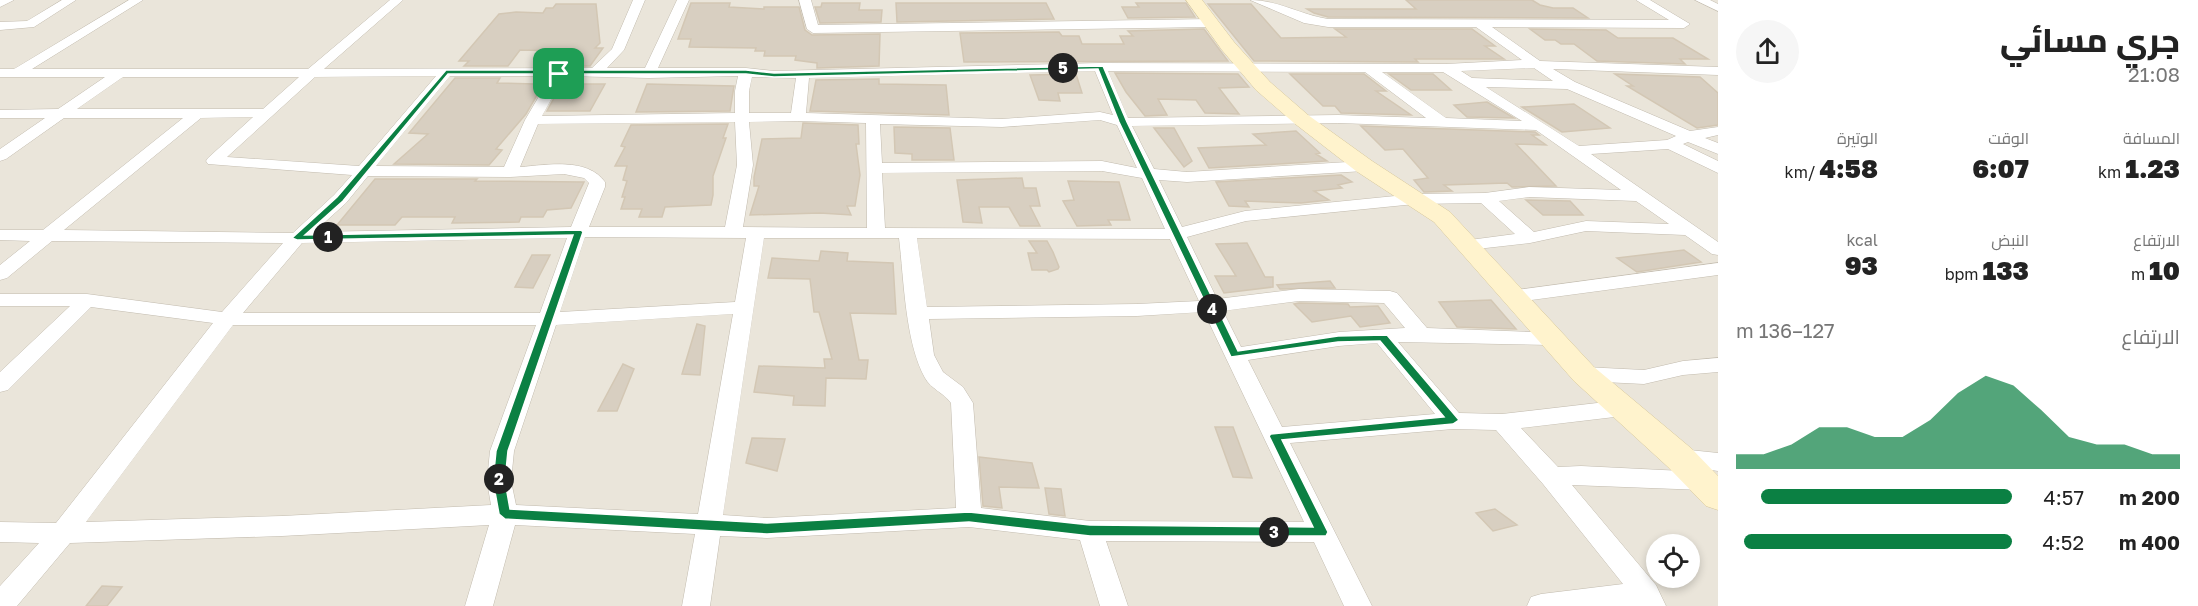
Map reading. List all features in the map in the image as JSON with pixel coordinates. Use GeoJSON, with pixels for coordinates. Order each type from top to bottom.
{"type":"FeatureCollection","features":[{"type":"Feature","properties":{"kind":"street"},"geometry":{"type":"LineString","coordinates":[[0,4],[8,0]]}},
{"type":"Feature","properties":{"kind":"street"},"geometry":{"type":"LineString","coordinates":[[0,26],[32,24],[70,0]]}},
{"type":"Feature","properties":{"kind":"street"},"geometry":{"type":"LineString","coordinates":[[18,73],[136,0]]}},
{"type":"Feature","properties":{"kind":"street"},"geometry":{"type":"LineString","coordinates":[[397,0],[313,71],[214,161],[364,171],[510,172],[573,169],[594,177],[597,187],[578,232],[502,451],[499,481],[505,514],[479,606]]}},
{"type":"Feature","properties":{"kind":"street"},"geometry":{"type":"LineString","coordinates":[[594,74],[618,50],[639,0]]}},
{"type":"Feature","properties":{"kind":"street"},"geometry":{"type":"LineString","coordinates":[[649,74],[658,50],[683,0]]}},
{"type":"Feature","properties":{"kind":"street"},"geometry":{"type":"LineString","coordinates":[[805,0],[813,29],[1211,23]]}},
{"type":"Feature","properties":{"kind":"street"},"geometry":{"type":"LineString","coordinates":[[1194,0],[1263,86],[1300,119],[1442,217],[1516,296],[1584,374],[1680,458],[1713,480]]}},
{"type":"Feature","properties":{"kind":"street"},"geometry":{"type":"LineString","coordinates":[[1256,0],[1308,20],[1328,24],[1684,24],[1642,0]]}},
{"type":"Feature","properties":{"kind":"street"},"geometry":{"type":"LineString","coordinates":[[1701,0],[1718,8]]}},
{"type":"Feature","properties":{"kind":"street"},"geometry":{"type":"LineString","coordinates":[[1481,25],[1570,85],[1718,149]]}},
{"type":"Feature","properties":{"kind":"street"},"geometry":{"type":"LineString","coordinates":[[0,73],[313,71],[649,74],[1100,67],[1446,68],[1522,64],[1718,71]]}},
{"type":"Feature","properties":{"kind":"street"},"geometry":{"type":"LineString","coordinates":[[1366,66],[1444,124]]}},
{"type":"Feature","properties":{"kind":"street"},"geometry":{"type":"LineString","coordinates":[[1100,67],[1123,122],[1234,355],[1358,606]]}},
{"type":"Feature","properties":{"kind":"street"},"geometry":{"type":"LineString","coordinates":[[1446,68],[1540,126],[1642,196],[1686,230],[1714,244]]}},
{"type":"Feature","properties":{"kind":"street"},"geometry":{"type":"LineString","coordinates":[[0,156],[121,72]]}},
{"type":"Feature","properties":{"kind":"street"},"geometry":{"type":"LineString","coordinates":[[0,606],[63,533],[227,319],[297,238],[340,199],[446,72]]}},
{"type":"Feature","properties":{"kind":"street"},"geometry":{"type":"LineString","coordinates":[[733,233],[745,165],[742,91],[746,72]]}},
{"type":"Feature","properties":{"kind":"street"},"geometry":{"type":"LineString","coordinates":[[798,117],[803,73]]}},
{"type":"Feature","properties":{"kind":"street"},"geometry":{"type":"LineString","coordinates":[[510,172],[532,120],[559,74]]}},
{"type":"Feature","properties":{"kind":"street"},"geometry":{"type":"LineString","coordinates":[[1467,82],[1570,85]]}},
{"type":"Feature","properties":{"kind":"street"},"geometry":{"type":"LineString","coordinates":[[0,274],[198,113]]}},
{"type":"Feature","properties":{"kind":"street"},"geometry":{"type":"LineString","coordinates":[[0,114],[266,113]]}},
{"type":"Feature","properties":{"kind":"street"},"geometry":{"type":"LineString","coordinates":[[532,120],[798,117],[1002,123],[1100,116],[1123,122],[1359,119],[1540,126]]}},
{"type":"Feature","properties":{"kind":"street"},"geometry":{"type":"LineString","coordinates":[[873,120],[876,233]]}},
{"type":"Feature","properties":{"kind":"street"},"geometry":{"type":"LineString","coordinates":[[1575,151],[1670,144],[1689,136],[1718,131]]}},
{"type":"Feature","properties":{"kind":"street"},"geometry":{"type":"LineString","coordinates":[[1670,144],[1714,162]]}},
{"type":"Feature","properties":{"kind":"street"},"geometry":{"type":"LineString","coordinates":[[874,168],[1095,166],[1125,172],[1198,177],[1365,166]]}},
{"type":"Feature","properties":{"kind":"street"},"geometry":{"type":"LineString","coordinates":[[0,235],[297,238],[578,232],[1177,234],[1245,216],[1415,199],[1485,198],[1529,192],[1642,196]]}},
{"type":"Feature","properties":{"kind":"street"},"geometry":{"type":"LineString","coordinates":[[1485,198],[1530,238]]}},
{"type":"Feature","properties":{"kind":"street"},"geometry":{"type":"LineString","coordinates":[[1468,244],[1530,238],[1567,228],[1586,226],[1686,230]]}},
{"type":"Feature","properties":{"kind":"street"},"geometry":{"type":"LineString","coordinates":[[696,606],[756,233]]}},
{"type":"Feature","properties":{"kind":"street"},"geometry":{"type":"LineString","coordinates":[[907,233],[924,355],[935,377],[959,396],[962,403],[969,517]]}},
{"type":"Feature","properties":{"kind":"street"},"geometry":{"type":"LineString","coordinates":[[1516,296],[1718,269]]}},
{"type":"Feature","properties":{"kind":"street"},"geometry":{"type":"LineString","coordinates":[[919,313],[1137,310],[1211,306],[1299,295],[1390,297],[1421,334]]}},
{"type":"Feature","properties":{"kind":"street"},"geometry":{"type":"LineString","coordinates":[[0,300],[87,300],[227,319],[548,319],[745,307]]}},
{"type":"Feature","properties":{"kind":"street"},"geometry":{"type":"LineString","coordinates":[[0,385],[87,300]]}},
{"type":"Feature","properties":{"kind":"street"},"geometry":{"type":"LineString","coordinates":[[1234,355],[1338,339],[1421,334],[1552,338]]}},
{"type":"Feature","properties":{"kind":"street"},"geometry":{"type":"LineString","coordinates":[[1383,337],[1453,420]]}},
{"type":"Feature","properties":{"kind":"street"},"geometry":{"type":"LineString","coordinates":[[1584,374],[1644,377],[1683,368],[1718,365]]}},
{"type":"Feature","properties":{"kind":"street"},"geometry":{"type":"LineString","coordinates":[[1275,436],[1453,420],[1502,422],[1623,408]]}},
{"type":"Feature","properties":{"kind":"street"},"geometry":{"type":"LineString","coordinates":[[1502,422],[1552,477],[1649,599]]}},
{"type":"Feature","properties":{"kind":"street"},"geometry":{"type":"LineString","coordinates":[[1552,477],[1713,480]]}},
{"type":"Feature","properties":{"kind":"street"},"geometry":{"type":"LineString","coordinates":[[0,532],[63,533],[282,526],[505,514],[710,527],[767,528],[969,517],[1090,531],[1322,532]]}},
{"type":"Feature","properties":{"kind":"street"},"geometry":{"type":"LineString","coordinates":[[1090,531],[1113,606]]}},
{"type":"Feature","properties":{"kind":"street"},"geometry":{"type":"LineString","coordinates":[[1541,606],[1649,599]]}},
{"type":"Feature","properties":{"kind":"shaded area"},"geometry":{"type":"Polygon","coordinates":[[[0,0],[1718,0],[1718,606],[0,606],[0,0]]]}},
{"type":"Feature","properties":{"kind":"building"},"geometry":{"type":"Polygon","coordinates":[[[1406,0],[1532,0],[1540,5],[1553,8],[1573,8],[1588,18],[1328,17],[1307,9],[1416,9],[1406,0]]]}},
{"type":"Feature","properties":{"kind":"building"},"geometry":{"type":"Polygon","coordinates":[[[691,3],[730,3],[729,7],[764,9],[764,7],[799,7],[805,30],[812,35],[880,34],[879,66],[817,68],[817,63],[795,60],[796,56],[764,56],[765,51],[755,51],[756,48],[689,47],[691,39],[678,39],[691,3]]]}},
{"type":"Feature","properties":{"kind":"building"},"geometry":{"type":"Polygon","coordinates":[[[822,3],[860,3],[859,10],[882,10],[881,22],[820,23],[815,7],[821,7],[822,3]]]}},
{"type":"Feature","properties":{"kind":"building"},"geometry":{"type":"Polygon","coordinates":[[[896,3],[1046,3],[1054,19],[897,22],[896,3]]]}},
{"type":"Feature","properties":{"kind":"building"},"geometry":{"type":"Polygon","coordinates":[[[1136,3],[1186,3],[1195,17],[1128,18],[1122,7],[1139,7],[1136,3]]]}},
{"type":"Feature","properties":{"kind":"building"},"geometry":{"type":"Polygon","coordinates":[[[556,4],[596,4],[600,43],[595,48],[603,48],[590,66],[549,66],[561,51],[520,50],[508,66],[464,66],[469,61],[459,61],[499,14],[543,13],[546,8],[553,8],[556,4]]]}},
{"type":"Feature","properties":{"kind":"building"},"geometry":{"type":"Polygon","coordinates":[[[1208,4],[1251,4],[1281,38],[1346,37],[1335,29],[1472,29],[1495,46],[1485,46],[1504,59],[1415,59],[1418,62],[1254,61],[1208,4]]]}},
{"type":"Feature","properties":{"kind":"building"},"geometry":{"type":"Polygon","coordinates":[[[1204,29],[1228,61],[964,62],[960,33],[1059,32],[1062,36],[1079,36],[1082,44],[1124,44],[1120,36],[1133,36],[1128,31],[1204,29]]]}},
{"type":"Feature","properties":{"kind":"building"},"geometry":{"type":"Polygon","coordinates":[[[1530,29],[1606,30],[1618,38],[1673,38],[1708,59],[1680,59],[1685,64],[1597,61],[1574,44],[1545,40],[1530,29]]]}},
{"type":"Feature","properties":{"kind":"building"},"geometry":{"type":"Polygon","coordinates":[[[1115,73],[1238,74],[1249,87],[1219,88],[1239,114],[1205,113],[1196,100],[1158,99],[1167,115],[1145,116],[1126,92],[1115,73]]]}},
{"type":"Feature","properties":{"kind":"building"},"geometry":{"type":"Polygon","coordinates":[[[1076,74],[1082,93],[1058,93],[1060,101],[1039,100],[1030,75],[1076,74]]]}},
{"type":"Feature","properties":{"kind":"building"},"geometry":{"type":"Polygon","coordinates":[[[1290,74],[1364,74],[1386,91],[1376,91],[1411,115],[1341,113],[1335,106],[1323,106],[1290,74]]]}},
{"type":"Feature","properties":{"kind":"building"},"geometry":{"type":"Polygon","coordinates":[[[1389,74],[1433,74],[1451,90],[1411,90],[1389,74]]]}},
{"type":"Feature","properties":{"kind":"building"},"geometry":{"type":"Polygon","coordinates":[[[1615,74],[1700,77],[1718,93],[1718,125],[1697,128],[1627,86],[1633,86],[1615,74]]]}},
{"type":"Feature","properties":{"kind":"building"},"geometry":{"type":"Polygon","coordinates":[[[455,78],[500,78],[497,83],[535,84],[539,78],[547,78],[526,114],[496,149],[502,150],[489,165],[394,164],[428,134],[409,133],[455,78]]]}},
{"type":"Feature","properties":{"kind":"building"},"geometry":{"type":"Polygon","coordinates":[[[565,78],[581,79],[577,84],[605,84],[590,111],[547,111],[565,78]]]}},
{"type":"Feature","properties":{"kind":"building"},"geometry":{"type":"Polygon","coordinates":[[[879,79],[879,84],[946,85],[949,115],[810,111],[816,80],[879,79]]]}},
{"type":"Feature","properties":{"kind":"building"},"geometry":{"type":"Polygon","coordinates":[[[647,84],[734,86],[730,111],[636,112],[647,84]]]}},
{"type":"Feature","properties":{"kind":"building"},"geometry":{"type":"Polygon","coordinates":[[[1487,102],[1514,118],[1467,117],[1454,105],[1487,102]]]}},
{"type":"Feature","properties":{"kind":"building"},"geometry":{"type":"Polygon","coordinates":[[[1574,104],[1610,128],[1562,132],[1522,107],[1574,104]]]}},
{"type":"Feature","properties":{"kind":"building"},"geometry":{"type":"Polygon","coordinates":[[[803,123],[858,125],[859,144],[856,144],[860,175],[855,206],[847,206],[851,215],[820,213],[750,215],[759,186],[754,186],[754,177],[762,139],[801,138],[803,123]]]}},
{"type":"Feature","properties":{"kind":"building"},"geometry":{"type":"Polygon","coordinates":[[[728,124],[723,138],[726,138],[713,176],[711,205],[665,207],[662,217],[639,217],[642,209],[621,209],[625,197],[622,197],[627,181],[623,180],[627,166],[615,166],[625,147],[621,146],[631,125],[728,124]]]}},
{"type":"Feature","properties":{"kind":"building"},"geometry":{"type":"Polygon","coordinates":[[[1361,126],[1535,132],[1539,135],[1532,135],[1546,145],[1516,144],[1556,186],[1512,187],[1507,183],[1444,185],[1452,191],[1424,192],[1414,180],[1428,178],[1403,149],[1385,150],[1361,126]]]}},
{"type":"Feature","properties":{"kind":"building"},"geometry":{"type":"Polygon","coordinates":[[[894,127],[950,128],[954,160],[912,160],[912,154],[895,153],[894,127]]]}},
{"type":"Feature","properties":{"kind":"building"},"geometry":{"type":"Polygon","coordinates":[[[1154,128],[1174,128],[1192,161],[1184,167],[1154,128]]]}},
{"type":"Feature","properties":{"kind":"building"},"geometry":{"type":"Polygon","coordinates":[[[1296,131],[1320,153],[1316,154],[1327,161],[1209,168],[1198,148],[1266,145],[1253,134],[1296,131]]]}},
{"type":"Feature","properties":{"kind":"building"},"geometry":{"type":"Polygon","coordinates":[[[1341,175],[1352,182],[1338,185],[1342,188],[1314,191],[1329,200],[1301,203],[1245,201],[1249,207],[1229,206],[1216,182],[1341,175]]]}},
{"type":"Feature","properties":{"kind":"building"},"geometry":{"type":"Polygon","coordinates":[[[1022,178],[1024,188],[1036,188],[1040,206],[1030,206],[1040,226],[1020,226],[1009,207],[979,207],[982,223],[963,222],[957,180],[1022,178]]]}},
{"type":"Feature","properties":{"kind":"building"},"geometry":{"type":"Polygon","coordinates":[[[375,179],[584,182],[571,208],[547,210],[543,217],[521,217],[519,222],[452,223],[455,217],[402,217],[395,225],[337,225],[375,179]]]}},
{"type":"Feature","properties":{"kind":"building"},"geometry":{"type":"Polygon","coordinates":[[[1068,181],[1119,182],[1130,220],[1108,220],[1111,225],[1077,226],[1063,201],[1074,200],[1068,181]]]}},
{"type":"Feature","properties":{"kind":"building"},"geometry":{"type":"Polygon","coordinates":[[[1526,200],[1570,201],[1583,215],[1543,215],[1526,200]]]}},
{"type":"Feature","properties":{"kind":"building"},"geometry":{"type":"Polygon","coordinates":[[[1029,241],[1047,241],[1058,269],[1049,272],[1032,270],[1028,253],[1037,253],[1029,241]]]}},
{"type":"Feature","properties":{"kind":"building"},"geometry":{"type":"Polygon","coordinates":[[[1247,243],[1265,277],[1273,277],[1273,287],[1224,293],[1215,276],[1236,276],[1216,244],[1247,243]]]}},
{"type":"Feature","properties":{"kind":"building"},"geometry":{"type":"Polygon","coordinates":[[[1684,250],[1701,262],[1637,272],[1617,258],[1684,250]]]}},
{"type":"Feature","properties":{"kind":"building"},"geometry":{"type":"Polygon","coordinates":[[[821,251],[848,253],[847,261],[893,263],[896,314],[850,313],[859,360],[868,360],[866,379],[826,378],[825,406],[793,405],[794,396],[754,392],[759,366],[825,368],[824,359],[832,359],[819,312],[814,312],[810,279],[768,278],[772,258],[819,261],[821,251]]]}},
{"type":"Feature","properties":{"kind":"building"},"geometry":{"type":"Polygon","coordinates":[[[532,255],[550,255],[533,288],[515,287],[532,255]]]}},
{"type":"Feature","properties":{"kind":"building"},"geometry":{"type":"Polygon","coordinates":[[[1330,281],[1335,288],[1280,289],[1277,285],[1330,281]]]}},
{"type":"Feature","properties":{"kind":"building"},"geometry":{"type":"Polygon","coordinates":[[[1491,300],[1516,329],[1457,327],[1439,302],[1491,300]]]}},
{"type":"Feature","properties":{"kind":"building"},"geometry":{"type":"Polygon","coordinates":[[[1294,304],[1348,304],[1350,307],[1378,306],[1390,323],[1360,327],[1351,316],[1312,322],[1294,304]]]}},
{"type":"Feature","properties":{"kind":"building"},"geometry":{"type":"Polygon","coordinates":[[[697,324],[705,326],[700,375],[682,374],[697,324]]]}},
{"type":"Feature","properties":{"kind":"building"},"geometry":{"type":"Polygon","coordinates":[[[623,364],[634,369],[617,411],[598,411],[623,364]]]}},
{"type":"Feature","properties":{"kind":"building"},"geometry":{"type":"Polygon","coordinates":[[[1215,427],[1233,427],[1252,478],[1233,477],[1215,427]]]}},
{"type":"Feature","properties":{"kind":"building"},"geometry":{"type":"Polygon","coordinates":[[[752,438],[785,439],[777,471],[746,463],[752,438]]]}},
{"type":"Feature","properties":{"kind":"building"},"geometry":{"type":"Polygon","coordinates":[[[979,457],[1032,463],[1039,488],[999,487],[1002,508],[983,506],[979,457]]]}},
{"type":"Feature","properties":{"kind":"building"},"geometry":{"type":"Polygon","coordinates":[[[1045,488],[1061,489],[1065,516],[1049,514],[1045,488]]]}},
{"type":"Feature","properties":{"kind":"building"},"geometry":{"type":"Polygon","coordinates":[[[1495,509],[1517,525],[1493,531],[1476,513],[1495,509]]]}},
{"type":"Feature","properties":{"kind":"building"},"geometry":{"type":"Polygon","coordinates":[[[102,586],[122,587],[107,606],[86,606],[102,586]]]}},
{"type":"Feature","properties":{"kind":"route"},"geometry":{"type":"LineString","coordinates":[[1100,67],[1123,122],[1234,355],[1338,339],[1383,337],[1453,420],[1275,436],[1322,532],[1090,531],[969,517],[767,528],[710,527],[505,514],[499,481],[502,451],[578,232],[297,238],[340,199],[446,72],[559,74],[746,72],[774,75],[1100,67]]}}]}
